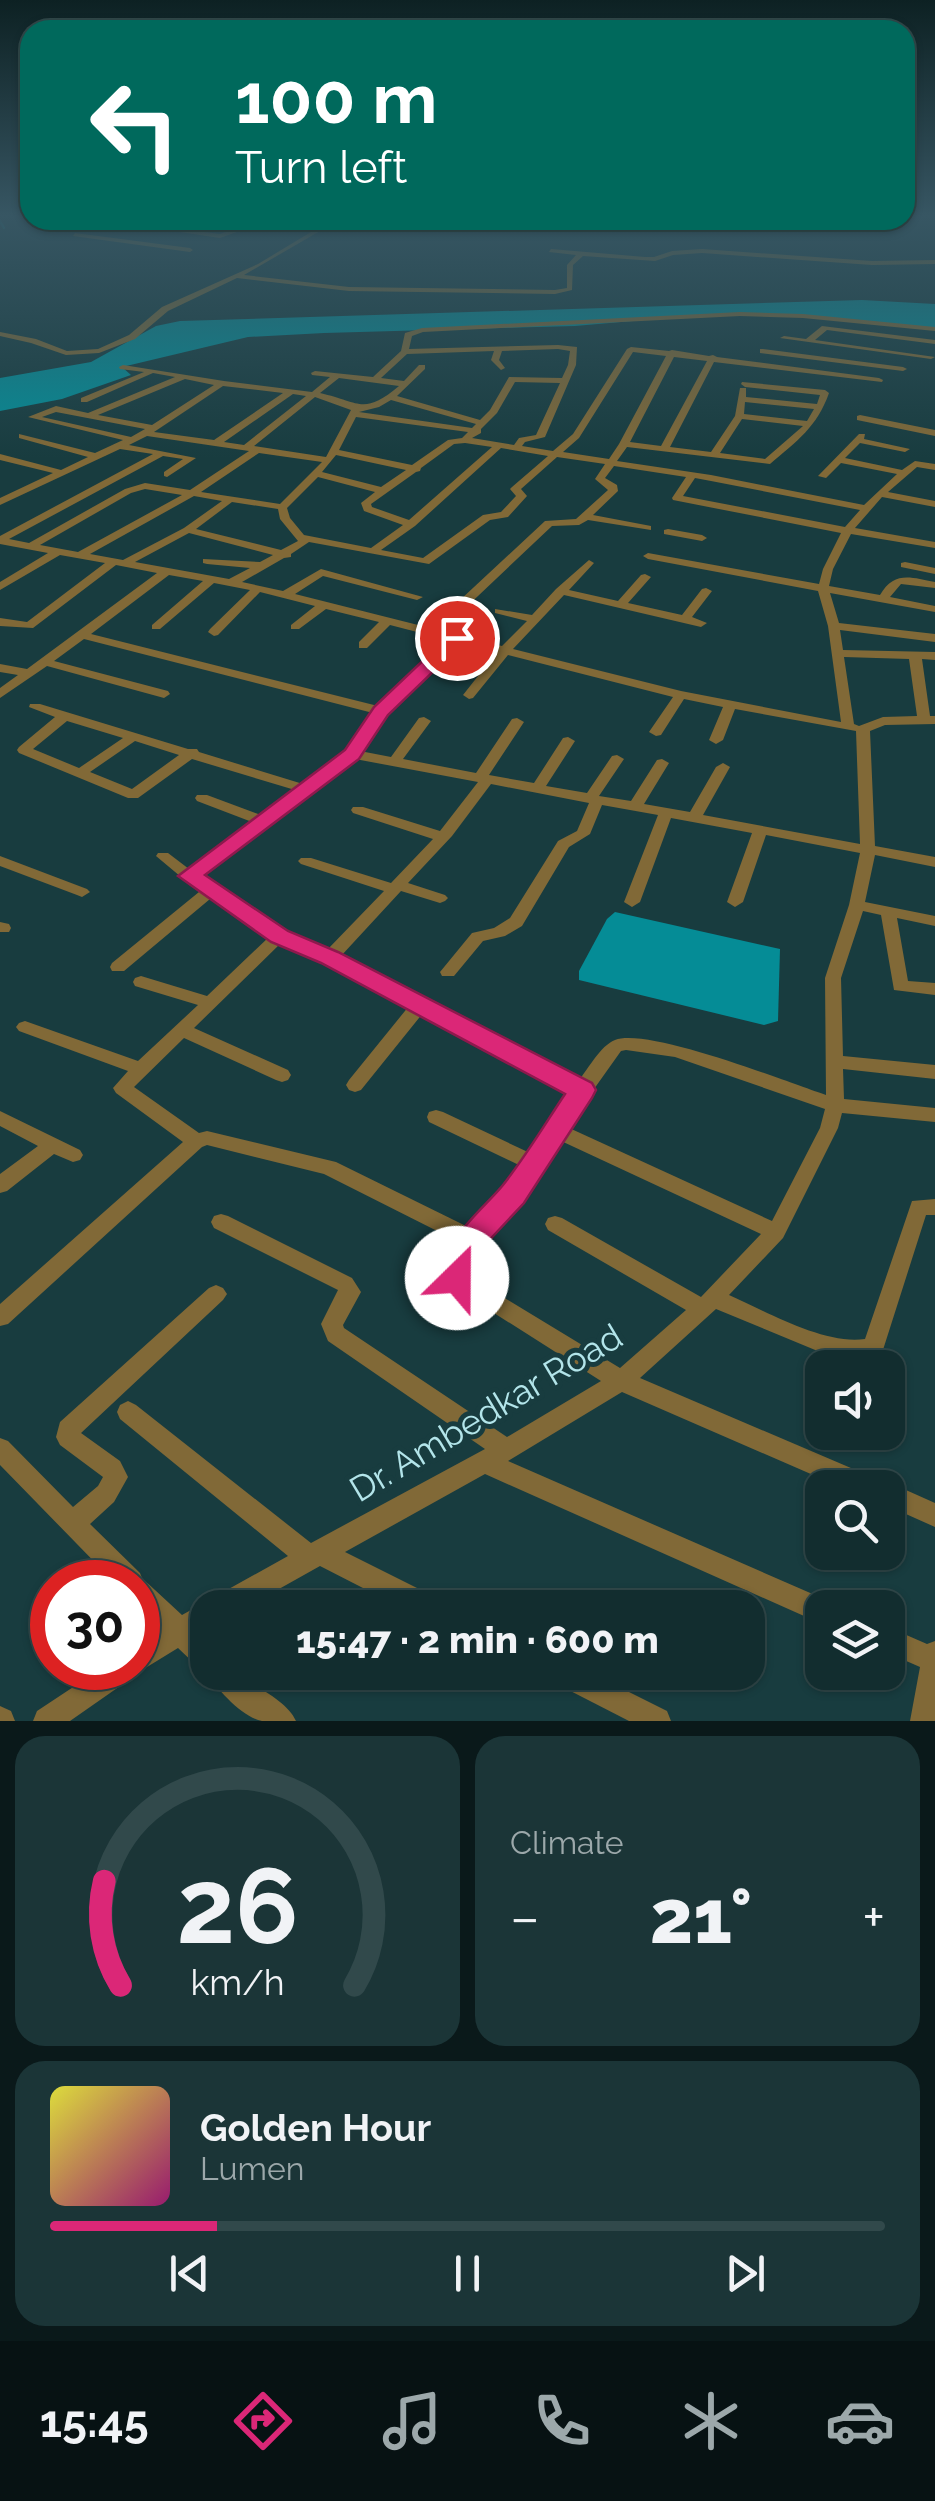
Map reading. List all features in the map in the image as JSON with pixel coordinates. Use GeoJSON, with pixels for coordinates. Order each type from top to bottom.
{"type":"FeatureCollection","features":[{"type":"Feature","properties":{"kind":"street"},"geometry":{"type":"LineString","coordinates":[[0,334],[66,354],[99,351],[132,337],[168,307],[189,297]]}},
{"type":"Feature","properties":{"kind":"street"},"geometry":{"type":"LineString","coordinates":[[376,380],[405,352],[408,335],[417,331],[591,325],[711,315],[815,317],[935,329]]}},
{"type":"Feature","properties":{"kind":"street"},"geometry":{"type":"LineString","coordinates":[[808,341],[824,328],[935,342]]}},
{"type":"Feature","properties":{"kind":"street"},"geometry":{"type":"LineString","coordinates":[[842,346],[854,332]]}},
{"type":"Feature","properties":{"kind":"street"},"geometry":{"type":"LineString","coordinates":[[853,376],[880,335]]}},
{"type":"Feature","properties":{"kind":"street"},"geometry":{"type":"LineString","coordinates":[[784,338],[931,357]]}},
{"type":"Feature","properties":{"kind":"street"},"geometry":{"type":"LineString","coordinates":[[405,352],[572,348],[575,352],[565,381],[540,438],[522,440],[515,449]]}},
{"type":"Feature","properties":{"kind":"street"},"geometry":{"type":"LineString","coordinates":[[499,349],[494,360],[501,368]]}},
{"type":"Feature","properties":{"kind":"street"},"geometry":{"type":"LineString","coordinates":[[282,507],[292,529],[304,538],[426,562],[487,517],[504,515],[523,495],[515,488],[576,436],[626,351],[672,352],[879,380]]}},
{"type":"Feature","properties":{"kind":"street"},"geometry":{"type":"LineString","coordinates":[[763,351],[902,369]]}},
{"type":"Feature","properties":{"kind":"street"},"geometry":{"type":"LineString","coordinates":[[432,633],[548,523],[573,524],[613,491],[614,487],[600,481],[672,352]]}},
{"type":"Feature","properties":{"kind":"street"},"geometry":{"type":"LineString","coordinates":[[665,448],[713,357]]}},
{"type":"Feature","properties":{"kind":"street"},"geometry":{"type":"LineString","coordinates":[[714,455],[739,416],[752,363]]}},
{"type":"Feature","properties":{"kind":"street"},"geometry":{"type":"LineString","coordinates":[[123,367],[158,368],[221,384],[312,397],[336,402],[356,412],[480,427]]}},
{"type":"Feature","properties":{"kind":"street"},"geometry":{"type":"LineString","coordinates":[[31,546],[139,487],[282,507],[318,474],[356,412],[389,397],[422,367]]}},
{"type":"Feature","properties":{"kind":"street"},"geometry":{"type":"LineString","coordinates":[[84,400],[158,368]]}},
{"type":"Feature","properties":{"kind":"street"},"geometry":{"type":"LineString","coordinates":[[315,374],[407,384]]}},
{"type":"Feature","properties":{"kind":"street"},"geometry":{"type":"LineString","coordinates":[[81,555],[189,496],[338,375]]}},
{"type":"Feature","properties":{"kind":"street"},"geometry":{"type":"LineString","coordinates":[[90,415],[185,376]]}},
{"type":"Feature","properties":{"kind":"street"},"geometry":{"type":"LineString","coordinates":[[336,402],[362,378]]}},
{"type":"Feature","properties":{"kind":"street"},"geometry":{"type":"LineString","coordinates":[[464,440],[494,412],[512,379],[565,381]]}},
{"type":"Feature","properties":{"kind":"street"},"geometry":{"type":"LineString","coordinates":[[0,502],[122,446],[221,384]]}},
{"type":"Feature","properties":{"kind":"street"},"geometry":{"type":"LineString","coordinates":[[624,444],[767,462],[810,424],[825,392],[745,384]]}},
{"type":"Feature","properties":{"kind":"street"},"geometry":{"type":"LineString","coordinates":[[216,443],[289,393]]}},
{"type":"Feature","properties":{"kind":"street"},"geometry":{"type":"LineString","coordinates":[[389,397],[480,427]]}},
{"type":"Feature","properties":{"kind":"street"},"geometry":{"type":"LineString","coordinates":[[742,399],[820,406]]}},
{"type":"Feature","properties":{"kind":"street"},"geometry":{"type":"LineString","coordinates":[[133,440],[32,417],[56,409],[251,449],[417,469]]}},
{"type":"Feature","properties":{"kind":"street"},"geometry":{"type":"LineString","coordinates":[[739,416],[810,424]]}},
{"type":"Feature","properties":{"kind":"street"},"geometry":{"type":"LineString","coordinates":[[860,418],[935,432]]}},
{"type":"Feature","properties":{"kind":"street"},"geometry":{"type":"LineString","coordinates":[[22,436],[98,457]]}},
{"type":"Feature","properties":{"kind":"street"},"geometry":{"type":"LineString","coordinates":[[824,476],[859,438],[904,449]]}},
{"type":"Feature","properties":{"kind":"street"},"geometry":{"type":"LineString","coordinates":[[411,524],[368,509],[366,503],[451,442],[464,440],[692,474],[864,508]]}},
{"type":"Feature","properties":{"kind":"street"},"geometry":{"type":"LineString","coordinates":[[122,446],[191,458],[167,474]]}},
{"type":"Feature","properties":{"kind":"street"},"geometry":{"type":"LineString","coordinates":[[372,552],[411,524],[498,446]]}},
{"type":"Feature","properties":{"kind":"street"},"geometry":{"type":"LineString","coordinates":[[1,542],[162,453]]}},
{"type":"Feature","properties":{"kind":"street"},"geometry":{"type":"LineString","coordinates":[[0,456],[62,473]]}},
{"type":"Feature","properties":{"kind":"street"},"geometry":{"type":"LineString","coordinates":[[838,460],[904,473]]}},
{"type":"Feature","properties":{"kind":"street"},"geometry":{"type":"LineString","coordinates":[[823,590],[828,568],[864,508],[915,464],[935,466]]}},
{"type":"Feature","properties":{"kind":"street"},"geometry":{"type":"LineString","coordinates":[[318,474],[384,491]]}},
{"type":"Feature","properties":{"kind":"street"},"geometry":{"type":"LineString","coordinates":[[692,474],[674,496],[935,545]]}},
{"type":"Feature","properties":{"kind":"street"},"geometry":{"type":"LineString","coordinates":[[880,494],[935,504]]}},
{"type":"Feature","properties":{"kind":"street"},"geometry":{"type":"LineString","coordinates":[[0,622],[30,626],[120,562],[188,530],[228,500]]}},
{"type":"Feature","properties":{"kind":"street"},"geometry":{"type":"LineString","coordinates":[[586,516],[647,528]]}},
{"type":"Feature","properties":{"kind":"street"},"geometry":{"type":"LineString","coordinates":[[188,530],[287,555]]}},
{"type":"Feature","properties":{"kind":"street"},"geometry":{"type":"LineString","coordinates":[[668,532],[698,537],[676,562]]}},
{"type":"Feature","properties":{"kind":"street"},"geometry":{"type":"LineString","coordinates":[[231,584],[287,555],[304,538]]}},
{"type":"Feature","properties":{"kind":"street"},"geometry":{"type":"LineString","coordinates":[[1,542],[258,588],[681,695],[855,728],[884,721],[929,721],[914,656]]}},
{"type":"Feature","properties":{"kind":"street"},"geometry":{"type":"LineString","coordinates":[[0,587],[59,551]]}},
{"type":"Feature","properties":{"kind":"street"},"geometry":{"type":"LineString","coordinates":[[648,556],[935,610]]}},
{"type":"Feature","properties":{"kind":"street"},"geometry":{"type":"LineString","coordinates":[[208,560],[264,566]]}},
{"type":"Feature","properties":{"kind":"street"},"geometry":{"type":"LineString","coordinates":[[470,695],[505,650],[589,564]]}},
{"type":"Feature","properties":{"kind":"street"},"geometry":{"type":"LineString","coordinates":[[905,566],[935,572]]}},
{"type":"Feature","properties":{"kind":"street"},"geometry":{"type":"LineString","coordinates":[[0,694],[167,571]]}},
{"type":"Feature","properties":{"kind":"street"},"geometry":{"type":"LineString","coordinates":[[285,596],[320,572],[418,597]]}},
{"type":"Feature","properties":{"kind":"street"},"geometry":{"type":"LineString","coordinates":[[620,605],[645,577]]}},
{"type":"Feature","properties":{"kind":"street"},"geometry":{"type":"LineString","coordinates":[[156,627],[211,580]]}},
{"type":"Feature","properties":{"kind":"street"},"geometry":{"type":"LineString","coordinates":[[883,600],[889,585],[896,581],[935,585]]}},
{"type":"Feature","properties":{"kind":"street"},"geometry":{"type":"LineString","coordinates":[[214,632],[258,588]]}},
{"type":"Feature","properties":{"kind":"street","name":"Dr. Ambedkar Road"},"geometry":{"type":"LineString","coordinates":[[252,1590],[506,1450],[621,1381],[708,1304],[776,1232],[830,1128],[836,1105],[833,978],[857,905],[868,851],[855,728],[823,590]]}},
{"type":"Feature","properties":{"kind":"street"},"geometry":{"type":"LineString","coordinates":[[560,591],[701,623]]}},
{"type":"Feature","properties":{"kind":"street"},"geometry":{"type":"LineString","coordinates":[[685,620],[706,591]]}},
{"type":"Feature","properties":{"kind":"street"},"geometry":{"type":"LineString","coordinates":[[295,627],[323,605]]}},
{"type":"Feature","properties":{"kind":"street"},"geometry":{"type":"LineString","coordinates":[[499,611],[534,619]]}},
{"type":"Feature","properties":{"kind":"street"},"geometry":{"type":"LineString","coordinates":[[362,645],[387,621]]}},
{"type":"Feature","properties":{"kind":"street"},"geometry":{"type":"LineString","coordinates":[[834,626],[935,638]]}},
{"type":"Feature","properties":{"kind":"street"},"geometry":{"type":"LineString","coordinates":[[82,635],[381,711]]}},
{"type":"Feature","properties":{"kind":"street"},"geometry":{"type":"LineString","coordinates":[[190,876],[352,754],[381,711],[457,638]]}},
{"type":"Feature","properties":{"kind":"street"},"geometry":{"type":"LineString","coordinates":[[839,653],[935,656]]}},
{"type":"Feature","properties":{"kind":"street"},"geometry":{"type":"LineString","coordinates":[[46,662],[164,694]]}},
{"type":"Feature","properties":{"kind":"street"},"geometry":{"type":"LineString","coordinates":[[0,668],[30,673]]}},
{"type":"Feature","properties":{"kind":"street"},"geometry":{"type":"LineString","coordinates":[[656,732],[681,695]]}},
{"type":"Feature","properties":{"kind":"street"},"geometry":{"type":"LineString","coordinates":[[716,740],[730,706]]}},
{"type":"Feature","properties":{"kind":"street"},"geometry":{"type":"LineString","coordinates":[[35,707],[306,789]]}},
{"type":"Feature","properties":{"kind":"street"},"geometry":{"type":"LineString","coordinates":[[65,716],[24,750],[133,795],[192,752]]}},
{"type":"Feature","properties":{"kind":"street"},"geometry":{"type":"LineString","coordinates":[[394,762],[424,721]]}},
{"type":"Feature","properties":{"kind":"street"},"geometry":{"type":"LineString","coordinates":[[330,958],[443,837],[517,722]]}},
{"type":"Feature","properties":{"kind":"street"},"geometry":{"type":"LineString","coordinates":[[80,773],[134,736]]}},
{"type":"Feature","properties":{"kind":"street"},"geometry":{"type":"LineString","coordinates":[[537,789],[568,741]]}},
{"type":"Feature","properties":{"kind":"street"},"geometry":{"type":"LineString","coordinates":[[352,754],[935,862]]}},
{"type":"Feature","properties":{"kind":"street"},"geometry":{"type":"LineString","coordinates":[[448,972],[478,937],[499,932],[516,922],[564,844],[583,834],[594,799],[617,759]]}},
{"type":"Feature","properties":{"kind":"street"},"geometry":{"type":"LineString","coordinates":[[635,807],[662,763]]}},
{"type":"Feature","properties":{"kind":"street"},"geometry":{"type":"LineString","coordinates":[[694,818],[723,767]]}},
{"type":"Feature","properties":{"kind":"street"},"geometry":{"type":"LineString","coordinates":[[202,798],[265,822]]}},
{"type":"Feature","properties":{"kind":"street"},"geometry":{"type":"LineString","coordinates":[[358,810],[443,837]]}},
{"type":"Feature","properties":{"kind":"street"},"geometry":{"type":"LineString","coordinates":[[632,902],[666,813]]}},
{"type":"Feature","properties":{"kind":"street"},"geometry":{"type":"LineString","coordinates":[[734,902],[760,831]]}},
{"type":"Feature","properties":{"kind":"street"},"geometry":{"type":"LineString","coordinates":[[163,856],[209,892],[280,936],[330,958],[582,1090]]}},
{"type":"Feature","properties":{"kind":"street"},"geometry":{"type":"LineString","coordinates":[[0,861],[82,892]]}},
{"type":"Feature","properties":{"kind":"street"},"geometry":{"type":"LineString","coordinates":[[306,861],[440,898]]}},
{"type":"Feature","properties":{"kind":"street"},"geometry":{"type":"LineString","coordinates":[[118,967],[209,892]]}},
{"type":"Feature","properties":{"kind":"street"},"geometry":{"type":"LineString","coordinates":[[857,905],[935,921]]}},
{"type":"Feature","properties":{"kind":"street"},"geometry":{"type":"LineString","coordinates":[[888,912],[900,986],[935,989]]}},
{"type":"Feature","properties":{"kind":"street"},"geometry":{"type":"LineString","coordinates":[[196,1141],[122,1088],[280,936]]}},
{"type":"Feature","properties":{"kind":"street"},"geometry":{"type":"LineString","coordinates":[[141,982],[212,1003]]}},
{"type":"Feature","properties":{"kind":"street"},"geometry":{"type":"LineString","coordinates":[[354,1085],[419,1006]]}},
{"type":"Feature","properties":{"kind":"street"},"geometry":{"type":"LineString","coordinates":[[25,1027],[143,1070]]}},
{"type":"Feature","properties":{"kind":"street"},"geometry":{"type":"LineString","coordinates":[[184,1030],[282,1074]]}},
{"type":"Feature","properties":{"kind":"street"},"geometry":{"type":"LineString","coordinates":[[830,1470],[621,1381],[457,1278],[457,1269],[471,1238],[513,1194],[582,1090],[615,1047],[625,1043],[676,1051],[836,1105],[935,1115]]}},
{"type":"Feature","properties":{"kind":"street"},"geometry":{"type":"LineString","coordinates":[[835,1062],[935,1072]]}},
{"type":"Feature","properties":{"kind":"street"},"geometry":{"type":"LineString","coordinates":[[436,1117],[533,1163]]}},
{"type":"Feature","properties":{"kind":"street"},"geometry":{"type":"LineString","coordinates":[[0,1118],[72,1155]]}},
{"type":"Feature","properties":{"kind":"street"},"geometry":{"type":"LineString","coordinates":[[556,1130],[776,1232]]}},
{"type":"Feature","properties":{"kind":"street"},"geometry":{"type":"LineString","coordinates":[[0,1317],[196,1141],[214,1139],[329,1167],[471,1238]]}},
{"type":"Feature","properties":{"kind":"street"},"geometry":{"type":"LineString","coordinates":[[0,1186],[52,1145]]}},
{"type":"Feature","properties":{"kind":"street"},"geometry":{"type":"LineString","coordinates":[[556,1224],[708,1304],[856,1353],[874,1346],[919,1206],[935,1207]]}},
{"type":"Feature","properties":{"kind":"street"},"geometry":{"type":"LineString","coordinates":[[221,1222],[346,1284],[350,1292],[332,1324],[336,1334],[506,1450]]}},
{"type":"Feature","properties":{"kind":"street"},"geometry":{"type":"LineString","coordinates":[[72,1523],[106,1494],[116,1477],[112,1469],[68,1437],[68,1430],[216,1294]]}},
{"type":"Feature","properties":{"kind":"street"},"geometry":{"type":"LineString","coordinates":[[128,1412],[315,1555],[391,1590]]}},
{"type":"Feature","properties":{"kind":"street"},"geometry":{"type":"LineString","coordinates":[[0,1449],[109,1560]]}},
{"type":"Feature","properties":{"kind":"street"},"geometry":{"type":"LineString","coordinates":[[483,1462],[805,1604]]}},
{"type":"Feature","properties":{"kind":"street"},"geometry":{"type":"LineString","coordinates":[[905,1501],[935,1514]]}},
{"type":"Feature","properties":{"kind":"street"},"geometry":{"type":"LineString","coordinates":[[160,1612],[190,1642]]}},
{"type":"Feature","properties":{"kind":"street"},"geometry":{"type":"LineString","coordinates":[[160,1643],[190,1624]]}},
{"type":"Feature","properties":{"kind":"street"},"geometry":{"type":"LineString","coordinates":[[905,1646],[934,1657],[924,1721]]}},
{"type":"Feature","properties":{"kind":"street"},"geometry":{"type":"LineString","coordinates":[[47,1721],[92,1690]]}},
{"type":"Feature","properties":{"kind":"street"},"geometry":{"type":"LineString","coordinates":[[238,1690],[282,1721]]}},
{"type":"Feature","properties":{"kind":"street"},"geometry":{"type":"LineString","coordinates":[[596,1690],[657,1721]]}},
{"type":"Feature","properties":{"kind":"water"},"geometry":{"type":"Polygon","coordinates":[[[862,300],[935,304],[935,328],[778,314],[702,315],[575,326],[248,337],[122,367],[131,375],[62,399],[0,411],[0,378],[91,362],[156,326],[180,321],[862,300]]]}},
{"type":"Feature","properties":{"kind":"water"},"geometry":{"type":"Polygon","coordinates":[[[615,912],[780,949],[778,1021],[764,1025],[579,980],[579,971],[607,919],[615,912]]]}},
{"type":"Feature","properties":{"kind":"route"},"geometry":{"type":"LineString","coordinates":[[457,638],[381,711],[352,754],[190,876],[280,936],[330,958],[582,1090],[513,1194],[471,1238],[457,1278]]}}]}
